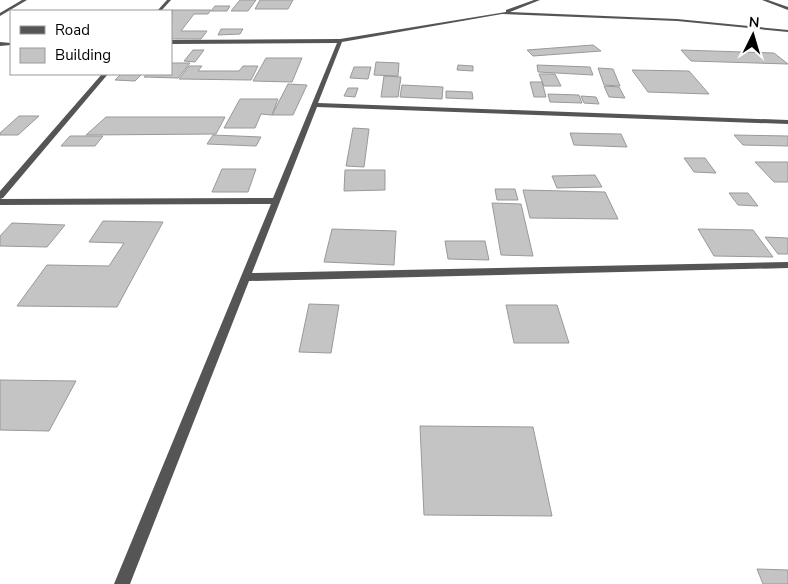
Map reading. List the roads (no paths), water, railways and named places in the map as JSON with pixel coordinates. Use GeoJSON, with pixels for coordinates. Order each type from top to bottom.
{"type":"FeatureCollection","features":[{"type":"Feature","properties":{"kind":"street"},"geometry":{"type":"LineString","coordinates":[[0,15],[24,0]]}},
{"type":"Feature","properties":{"kind":"street"},"geometry":{"type":"LineString","coordinates":[[160,10],[169,0]]}},
{"type":"Feature","properties":{"kind":"street"},"geometry":{"type":"LineString","coordinates":[[502,14],[538,0]]}},
{"type":"Feature","properties":{"kind":"street"},"geometry":{"type":"LineString","coordinates":[[764,0],[788,9]]}},
{"type":"Feature","properties":{"kind":"street"},"geometry":{"type":"LineString","coordinates":[[502,14],[505,7]]}},
{"type":"Feature","properties":{"kind":"street"},"geometry":{"type":"LineString","coordinates":[[172,42],[340,40],[502,14],[677,20],[788,31]]}},
{"type":"Feature","properties":{"kind":"street"},"geometry":{"type":"LineString","coordinates":[[122,584],[340,40]]}},
{"type":"Feature","properties":{"kind":"street"},"geometry":{"type":"LineString","coordinates":[[0,196],[104,75]]}},
{"type":"Feature","properties":{"kind":"street"},"geometry":{"type":"LineString","coordinates":[[314,105],[788,122]]}},
{"type":"Feature","properties":{"kind":"street"},"geometry":{"type":"LineString","coordinates":[[0,202],[276,201]]}},
{"type":"Feature","properties":{"kind":"street"},"geometry":{"type":"LineString","coordinates":[[245,277],[788,265]]}}]}
